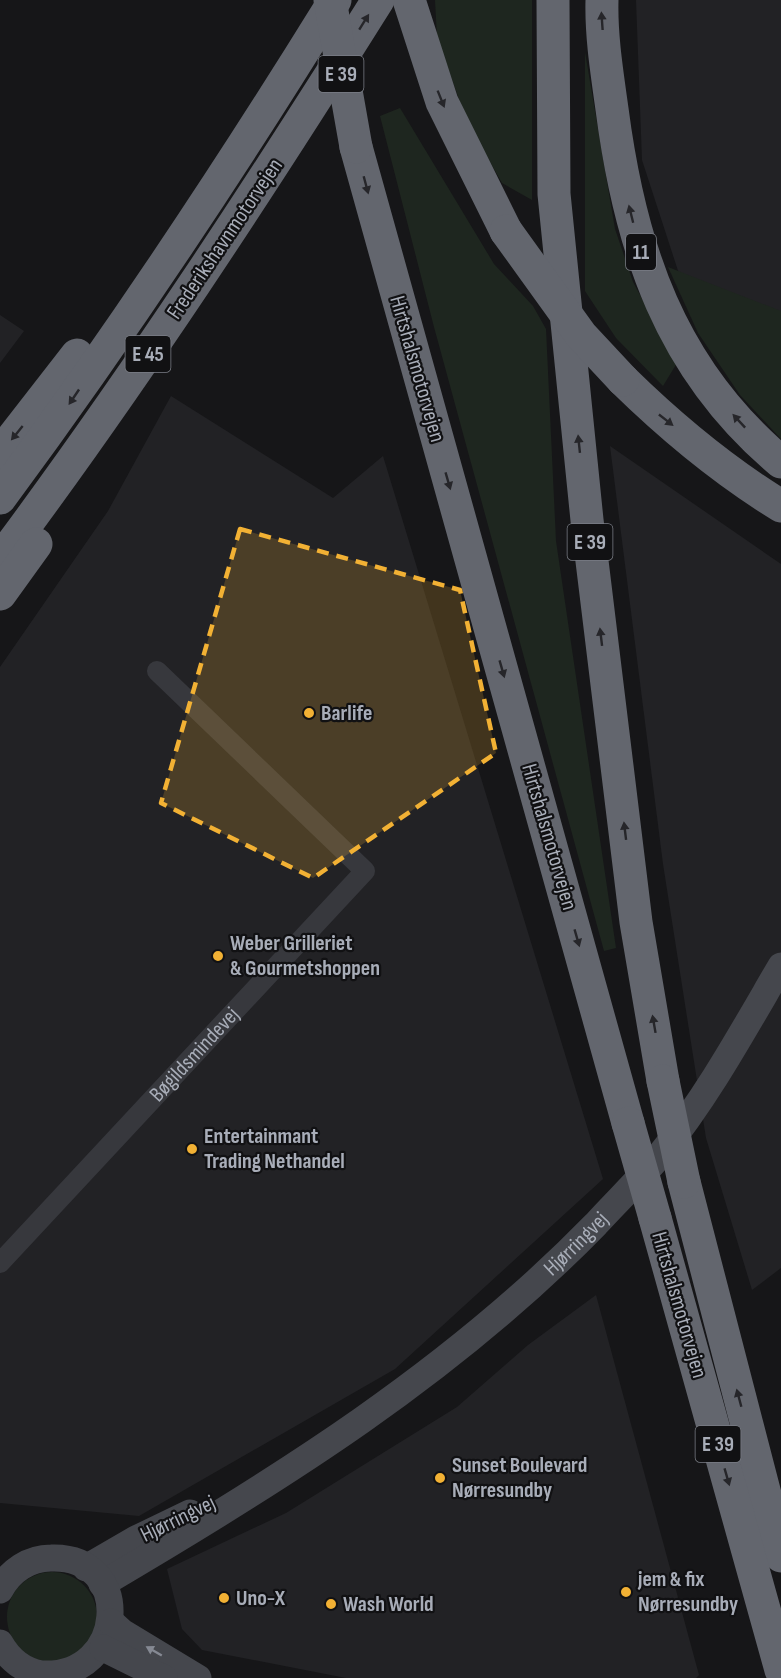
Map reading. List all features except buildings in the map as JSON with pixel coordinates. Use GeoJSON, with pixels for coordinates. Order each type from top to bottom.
{"type":"FeatureCollection","features":[{"type":"Feature","properties":{"kind":"highway","name":"Hirtshalsmotorvejen"},"geometry":{"type":"LineString","coordinates":[[330,0],[356,147],[781,1670]]}},
{"type":"Feature","properties":{"kind":"highway","name":"Frederikshavnmotorvejen"},"geometry":{"type":"LineString","coordinates":[[0,498],[72,400],[282,86],[335,0]]}},
{"type":"Feature","properties":{"kind":"highway","name":"Frederikshavnmotorvejen"},"geometry":{"type":"LineString","coordinates":[[0,560],[148,355],[288,143],[378,0]]}},
{"type":"Feature","properties":{"kind":"highway"},"geometry":{"type":"LineString","coordinates":[[409,0],[442,102],[506,231],[581,334],[622,380],[652,409],[748,486],[781,506]]}},
{"type":"Feature","properties":{"kind":"highway","name":"Hirtshalsmotorvejen"},"geometry":{"type":"LineString","coordinates":[[553,0],[554,194],[585,497],[636,922],[663,1081],[684,1182],[781,1556]]}},
{"type":"Feature","properties":{"kind":"highway","name":"11"},"geometry":{"type":"LineString","coordinates":[[602,0],[620,168],[639,248],[669,320],[701,377],[738,421],[781,462]]}},
{"type":"Feature","properties":{"kind":"highway"},"geometry":{"type":"LineString","coordinates":[[0,454],[282,86]]}},
{"type":"Feature","properties":{"kind":"highway"},"geometry":{"type":"LineString","coordinates":[[0,594],[161,361],[288,143]]}},
{"type":"Feature","properties":{"kind":"main road","name":"Hjørringvej"},"geometry":{"type":"LineString","coordinates":[[94,1576],[304,1457],[400,1395],[480,1333],[563,1257],[652,1164],[689,1117],[781,966]]}},
{"type":"Feature","properties":{"kind":"main road"},"geometry":{"type":"LineString","coordinates":[[1,1647],[23,1668],[62,1676],[95,1658],[103,1648],[111,1622],[111,1608],[94,1576],[65,1559],[53,1557],[30,1562],[4,1577]]}},
{"type":"Feature","properties":{"kind":"main road"},"geometry":{"type":"LineString","coordinates":[[111,1622],[122,1632],[198,1678]]}},
{"type":"Feature","properties":{"kind":"main road"},"geometry":{"type":"LineString","coordinates":[[103,1648],[164,1678]]}},
{"type":"Feature","properties":{"kind":"street","name":"Bøgildsmindevej"},"geometry":{"type":"LineString","coordinates":[[0,1263],[365,871],[157,671]]}},
{"type":"Feature","properties":{"kind":"highlighted area"},"geometry":{"type":"Polygon","coordinates":[[[240,529],[460,590],[496,753],[313,878],[161,803],[240,529]]]}},
{"type":"Feature","properties":{"kind":"shaded area"},"geometry":{"type":"Polygon","coordinates":[[[435,0],[532,0],[532,200],[502,183],[467,122],[437,37],[435,0]]]}},
{"type":"Feature","properties":{"kind":"shaded area"},"geometry":{"type":"Polygon","coordinates":[[[636,0],[781,0],[781,408],[682,283],[642,160],[636,0]]]}},
{"type":"Feature","properties":{"kind":"shaded area"},"geometry":{"type":"Polygon","coordinates":[[[585,52],[615,229],[633,282],[677,363],[663,386],[616,338],[585,291],[585,52]]]}},
{"type":"Feature","properties":{"kind":"shaded area"},"geometry":{"type":"Polygon","coordinates":[[[400,108],[494,264],[533,306],[546,329],[556,541],[616,948],[604,951],[434,327],[380,116],[400,108]]]}},
{"type":"Feature","properties":{"kind":"shaded area"},"geometry":{"type":"Polygon","coordinates":[[[668,267],[781,311],[781,439],[740,395],[698,333],[668,267]]]}},
{"type":"Feature","properties":{"kind":"shaded area"},"geometry":{"type":"Polygon","coordinates":[[[0,315],[24,331],[0,363],[0,315]]]}},
{"type":"Feature","properties":{"kind":"shaded area"},"geometry":{"type":"Polygon","coordinates":[[[171,396],[333,498],[383,456],[603,1179],[395,1369],[139,1516],[0,1503],[0,667],[108,511],[171,396]]]}},
{"type":"Feature","properties":{"kind":"shaded area"},"geometry":{"type":"Polygon","coordinates":[[[610,446],[781,564],[781,1268],[752,1290],[706,1138],[663,864],[610,446]]]}},
{"type":"Feature","properties":{"kind":"shaded area"},"geometry":{"type":"Polygon","coordinates":[[[596,1295],[699,1675],[696,1678],[346,1678],[202,1650],[182,1629],[167,1569],[286,1513],[457,1407],[528,1345],[596,1295]]]}},
{"type":"Feature","properties":{"kind":"shaded area"},"geometry":{"type":"Polygon","coordinates":[[[43,1572],[61,1572],[77,1579],[90,1592],[97,1608],[97,1626],[90,1642],[77,1655],[61,1662],[43,1662],[27,1655],[14,1642],[7,1626],[7,1608],[14,1592],[27,1579],[43,1572]]]}},
{"type":"Feature","properties":{"kind":"place","name":"Barlife"},"geometry":{"type":"Point","coordinates":[309,713]}},
{"type":"Feature","properties":{"kind":"place","name":"Weber Grilleriet & Gourmetshoppen"},"geometry":{"type":"Point","coordinates":[218,956]}},
{"type":"Feature","properties":{"kind":"place","name":"Entertainmant Trading Nethandel"},"geometry":{"type":"Point","coordinates":[192,1149]}},
{"type":"Feature","properties":{"kind":"place","name":"Sunset Boulevard Nørresundby"},"geometry":{"type":"Point","coordinates":[440,1478]}},
{"type":"Feature","properties":{"kind":"place","name":"jem & fix Nørresundby"},"geometry":{"type":"Point","coordinates":[626,1592]}},
{"type":"Feature","properties":{"kind":"place","name":"Uno-X"},"geometry":{"type":"Point","coordinates":[224,1598]}},
{"type":"Feature","properties":{"kind":"place","name":"Wash World"},"geometry":{"type":"Point","coordinates":[331,1604]}}]}
